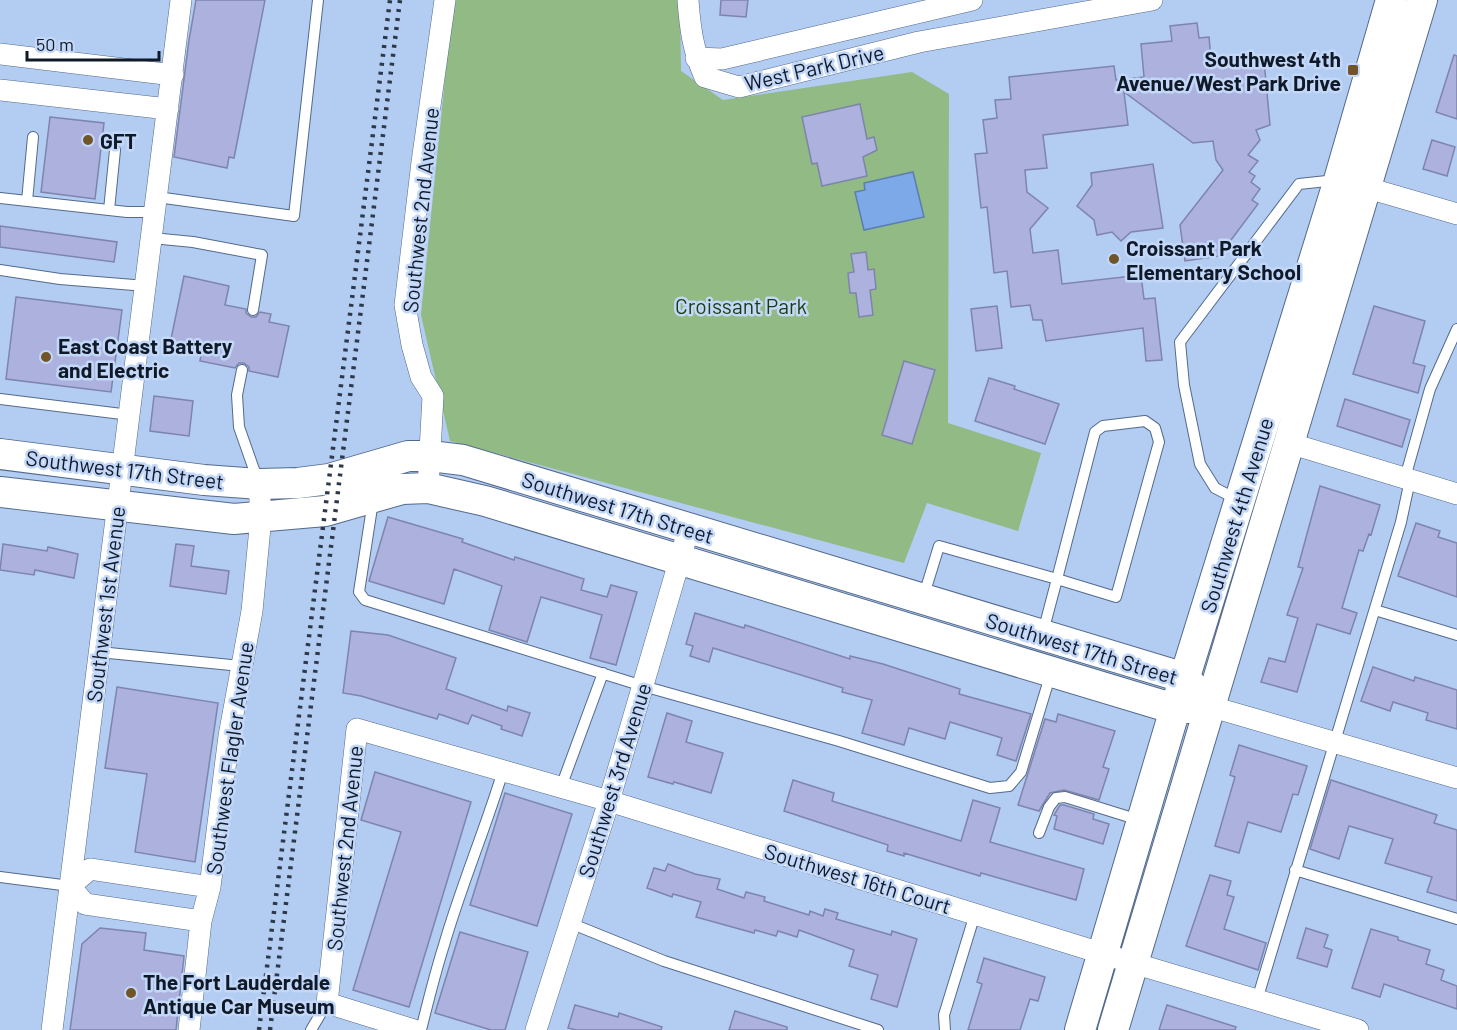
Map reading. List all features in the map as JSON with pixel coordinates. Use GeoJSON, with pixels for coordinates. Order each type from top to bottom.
{"type":"FeatureCollection","features":[{"type":"Feature","properties":{"kind":"main road","name":"Southwest 4th Avenue"},"geometry":{"type":"LineString","coordinates":[[1113,1030],[1289,443],[1352,183],[1391,0]]}},
{"type":"Feature","properties":{"kind":"main road","name":"Southwest 4th Avenue"},"geometry":{"type":"LineString","coordinates":[[1080,1030],[1175,710],[1240,502],[1352,183],[1422,0]]}},
{"type":"Feature","properties":{"kind":"main road","name":"Southwest 17th Street"},"geometry":{"type":"LineString","coordinates":[[0,454],[204,480],[260,484],[329,479],[408,456],[463,460],[1185,678],[1209,706]]}},
{"type":"Feature","properties":{"kind":"main road","name":"Southwest 17th Street"},"geometry":{"type":"LineString","coordinates":[[0,492],[234,519],[325,511],[402,489],[428,488],[486,501],[1175,710],[1209,706]]}},
{"type":"Feature","properties":{"kind":"street","name":"Southwest 1st Avenue"},"geometry":{"type":"LineString","coordinates":[[52,1030],[181,0]]}},
{"type":"Feature","properties":{"kind":"street","name":"Southwest 2nd Avenue"},"geometry":{"type":"LineString","coordinates":[[428,488],[433,396],[421,377],[411,345],[405,305],[445,0]]}},
{"type":"Feature","properties":{"kind":"street"},"geometry":{"type":"LineString","coordinates":[[688,0],[691,37],[696,58]]}},
{"type":"Feature","properties":{"kind":"street","name":"West Park Drive"},"geometry":{"type":"LineString","coordinates":[[972,0],[913,6],[722,59],[696,58],[705,77],[740,87],[919,42],[1152,0]]}},
{"type":"Feature","properties":{"kind":"street"},"geometry":{"type":"LineString","coordinates":[[913,6],[919,42]]}},
{"type":"Feature","properties":{"kind":"street"},"geometry":{"type":"LineString","coordinates":[[0,54],[172,75]]}},
{"type":"Feature","properties":{"kind":"street"},"geometry":{"type":"LineString","coordinates":[[0,90],[168,109]]}},
{"type":"Feature","properties":{"kind":"street"},"geometry":{"type":"LineString","coordinates":[[1352,183],[1457,214]]}},
{"type":"Feature","properties":{"kind":"street"},"geometry":{"type":"LineString","coordinates":[[1289,443],[1457,494]]}},
{"type":"Feature","properties":{"kind":"street","name":"Southwest Flagler Avenue"},"geometry":{"type":"LineString","coordinates":[[189,1030],[201,921],[210,887],[229,736],[252,611],[261,518],[260,484]]}},
{"type":"Feature","properties":{"kind":"street","name":"Southwest 3rd Avenue"},"geometry":{"type":"LineString","coordinates":[[536,1030],[609,801],[689,528]]}},
{"type":"Feature","properties":{"kind":"street","name":"Southwest 17th Street"},"geometry":{"type":"LineString","coordinates":[[1209,706],[1457,778]]}},
{"type":"Feature","properties":{"kind":"street","name":"Southwest 2nd Avenue"},"geometry":{"type":"LineString","coordinates":[[327,1003],[357,729]]}},
{"type":"Feature","properties":{"kind":"street","name":"Southwest 16th Court"},"geometry":{"type":"LineString","coordinates":[[357,729],[609,801],[1103,954],[1358,1030]]}},
{"type":"Feature","properties":{"kind":"street"},"geometry":{"type":"LineString","coordinates":[[201,921],[84,904],[70,886],[90,869],[210,887]]}},
{"type":"Feature","properties":{"kind":"street"},"geometry":{"type":"LineString","coordinates":[[327,1003],[414,1030]]}},
{"type":"Feature","properties":{"kind":"lane"},"geometry":{"type":"LineString","coordinates":[[0,198],[109,210],[156,204],[294,216],[318,0]]}},
{"type":"Feature","properties":{"kind":"lane"},"geometry":{"type":"LineString","coordinates":[[27,201],[33,137]]}},
{"type":"Feature","properties":{"kind":"lane"},"geometry":{"type":"LineString","coordinates":[[109,210],[115,150]]}},
{"type":"Feature","properties":{"kind":"lane"},"geometry":{"type":"LineString","coordinates":[[1240,502],[1215,488],[1200,464],[1184,386],[1180,342],[1299,184],[1352,183]]}},
{"type":"Feature","properties":{"kind":"lane"},"geometry":{"type":"LineString","coordinates":[[152,238],[193,242],[261,255],[253,310]]}},
{"type":"Feature","properties":{"kind":"lane"},"geometry":{"type":"LineString","coordinates":[[0,270],[60,279],[146,286]]}},
{"type":"Feature","properties":{"kind":"lane"},"geometry":{"type":"LineString","coordinates":[[1257,1000],[1401,522],[1408,479],[1430,389],[1457,328]]}},
{"type":"Feature","properties":{"kind":"lane"},"geometry":{"type":"LineString","coordinates":[[242,370],[237,396],[239,427],[260,484]]}},
{"type":"Feature","properties":{"kind":"lane"},"geometry":{"type":"LineString","coordinates":[[0,399],[130,415]]}},
{"type":"Feature","properties":{"kind":"lane"},"geometry":{"type":"LineString","coordinates":[[923,598],[939,546],[1057,579],[1116,597],[1159,442],[1155,428],[1145,421],[1103,426],[1095,432],[1057,579],[1042,634]]}},
{"type":"Feature","properties":{"kind":"lane"},"geometry":{"type":"LineString","coordinates":[[373,498],[360,592],[365,600],[643,686],[839,741],[990,788],[1009,786],[1021,772],[1051,672]]}},
{"type":"Feature","properties":{"kind":"lane"},"geometry":{"type":"LineString","coordinates":[[1375,610],[1457,635]]}},
{"type":"Feature","properties":{"kind":"lane"},"geometry":{"type":"LineString","coordinates":[[99,652],[241,666]]}},
{"type":"Feature","properties":{"kind":"lane"},"geometry":{"type":"LineString","coordinates":[[561,787],[603,673]]}},
{"type":"Feature","properties":{"kind":"lane"},"geometry":{"type":"LineString","coordinates":[[421,1030],[444,946],[503,771]]}},
{"type":"Feature","properties":{"kind":"lane"},"geometry":{"type":"LineString","coordinates":[[1039,833],[1049,807],[1056,798],[1065,797],[1142,821]]}},
{"type":"Feature","properties":{"kind":"lane"},"geometry":{"type":"LineString","coordinates":[[1295,870],[1457,919]]}},
{"type":"Feature","properties":{"kind":"lane"},"geometry":{"type":"LineString","coordinates":[[0,877],[70,886]]}},
{"type":"Feature","properties":{"kind":"lane"},"geometry":{"type":"LineString","coordinates":[[945,1030],[944,1015],[975,914]]}},
{"type":"Feature","properties":{"kind":"lane"},"geometry":{"type":"LineString","coordinates":[[570,923],[664,961],[878,1030]]}},
{"type":"Feature","properties":{"kind":"lane"},"geometry":{"type":"LineString","coordinates":[[312,1030],[327,1003]]}},
{"type":"Feature","properties":{"kind":"green space","name":"Croissant Park"},"geometry":{"type":"Polygon","coordinates":[[[453,0],[680,0],[681,71],[723,100],[912,72],[949,94],[948,423],[1041,453],[1018,531],[927,503],[904,563],[450,441],[421,315],[453,0]]]}},
{"type":"Feature","properties":{"kind":"water"},"geometry":{"type":"Polygon","coordinates":[[[913,172],[924,217],[864,230],[855,192],[865,190],[864,183],[913,172]]]}},
{"type":"Feature","properties":{"kind":"building"},"geometry":{"type":"Polygon","coordinates":[[[196,0],[265,0],[234,158],[229,157],[227,168],[174,157],[196,0]]]}},
{"type":"Feature","properties":{"kind":"building"},"geometry":{"type":"Polygon","coordinates":[[[721,0],[748,0],[746,17],[720,15],[721,0]]]}},
{"type":"Feature","properties":{"kind":"building"},"geometry":{"type":"Polygon","coordinates":[[[1197,23],[1199,38],[1209,37],[1211,59],[1224,57],[1225,66],[1264,61],[1270,125],[1256,130],[1260,140],[1248,155],[1258,161],[1249,172],[1255,176],[1251,182],[1260,189],[1252,200],[1258,204],[1219,256],[1185,261],[1180,225],[1223,170],[1216,160],[1213,141],[1193,143],[1124,92],[1128,125],[1043,135],[1047,168],[1025,170],[1027,192],[1048,208],[1030,229],[1033,253],[1058,250],[1062,284],[1141,275],[1144,299],[1155,298],[1162,360],[1146,361],[1143,328],[1046,341],[1042,320],[1033,320],[1030,305],[1011,307],[1007,271],[994,273],[987,207],[981,208],[975,154],[987,153],[983,120],[997,118],[995,100],[1011,99],[1009,77],[1114,66],[1116,80],[1144,77],[1141,44],[1172,41],[1170,26],[1197,23]]]}},
{"type":"Feature","properties":{"kind":"building"},"geometry":{"type":"Polygon","coordinates":[[[1454,55],[1457,56],[1457,119],[1436,112],[1454,55]]]}},
{"type":"Feature","properties":{"kind":"building"},"geometry":{"type":"Polygon","coordinates":[[[860,104],[867,139],[874,137],[877,150],[863,157],[867,176],[822,186],[817,163],[812,164],[802,117],[860,104]]]}},
{"type":"Feature","properties":{"kind":"building"},"geometry":{"type":"Polygon","coordinates":[[[50,117],[104,123],[95,199],[41,192],[50,117]]]}},
{"type":"Feature","properties":{"kind":"building"},"geometry":{"type":"Polygon","coordinates":[[[1432,140],[1455,147],[1447,176],[1423,169],[1432,140]]]}},
{"type":"Feature","properties":{"kind":"building"},"geometry":{"type":"Polygon","coordinates":[[[1153,164],[1163,228],[1131,232],[1121,241],[1112,232],[1097,235],[1094,220],[1077,206],[1092,185],[1091,173],[1153,164]]]}},
{"type":"Feature","properties":{"kind":"building"},"geometry":{"type":"Polygon","coordinates":[[[0,226],[117,242],[114,262],[0,247],[0,226]]]}},
{"type":"Feature","properties":{"kind":"building"},"geometry":{"type":"Polygon","coordinates":[[[866,252],[868,270],[874,269],[876,289],[870,290],[873,315],[859,317],[856,293],[850,293],[848,273],[854,272],[851,254],[866,252]]]}},
{"type":"Feature","properties":{"kind":"building"},"geometry":{"type":"Polygon","coordinates":[[[184,276],[229,286],[225,305],[246,309],[246,313],[251,317],[256,317],[260,312],[271,314],[269,322],[289,326],[278,377],[249,371],[249,367],[244,363],[239,363],[235,368],[200,361],[202,350],[170,344],[184,276]]]}},
{"type":"Feature","properties":{"kind":"building"},"geometry":{"type":"Polygon","coordinates":[[[16,297],[122,310],[111,392],[6,379],[16,297]]]}},
{"type":"Feature","properties":{"kind":"building"},"geometry":{"type":"Polygon","coordinates":[[[997,306],[1002,348],[976,351],[971,309],[997,306]]]}},
{"type":"Feature","properties":{"kind":"building"},"geometry":{"type":"Polygon","coordinates":[[[1374,306],[1425,321],[1413,363],[1425,366],[1418,393],[1353,374],[1374,306]]]}},
{"type":"Feature","properties":{"kind":"building"},"geometry":{"type":"Polygon","coordinates":[[[904,361],[935,370],[912,444],[882,435],[904,361]]]}},
{"type":"Feature","properties":{"kind":"building"},"geometry":{"type":"Polygon","coordinates":[[[989,378],[1059,404],[1045,444],[975,421],[989,378]]]}},
{"type":"Feature","properties":{"kind":"building"},"geometry":{"type":"Polygon","coordinates":[[[154,396],[193,401],[189,436],[150,431],[154,396]]]}},
{"type":"Feature","properties":{"kind":"building"},"geometry":{"type":"Polygon","coordinates":[[[1345,399],[1410,420],[1402,447],[1337,426],[1345,399]]]}},
{"type":"Feature","properties":{"kind":"building"},"geometry":{"type":"Polygon","coordinates":[[[1320,486],[1380,505],[1371,535],[1369,534],[1363,551],[1359,550],[1342,608],[1357,613],[1350,634],[1317,624],[1297,692],[1261,682],[1269,658],[1285,662],[1298,618],[1287,615],[1303,568],[1298,567],[1320,486]]]}},
{"type":"Feature","properties":{"kind":"building"},"geometry":{"type":"Polygon","coordinates":[[[388,517],[463,539],[462,542],[514,560],[515,557],[584,579],[581,590],[607,597],[611,585],[637,592],[616,665],[590,658],[602,615],[541,597],[527,642],[489,630],[502,586],[454,569],[444,604],[369,581],[388,517]]]}},
{"type":"Feature","properties":{"kind":"building"},"geometry":{"type":"Polygon","coordinates":[[[1416,523],[1440,531],[1438,537],[1457,543],[1457,597],[1398,576],[1416,523]]]}},
{"type":"Feature","properties":{"kind":"building"},"geometry":{"type":"Polygon","coordinates":[[[3,544],[47,551],[48,547],[78,554],[74,578],[35,570],[34,575],[0,570],[3,544]]]}},
{"type":"Feature","properties":{"kind":"building"},"geometry":{"type":"Polygon","coordinates":[[[176,544],[194,546],[191,566],[229,571],[226,594],[170,586],[176,544]]]}},
{"type":"Feature","properties":{"kind":"building"},"geometry":{"type":"Polygon","coordinates":[[[695,613],[744,628],[745,625],[850,659],[850,656],[883,664],[960,689],[959,694],[1031,714],[1016,761],[997,755],[1002,738],[950,722],[945,739],[909,728],[904,745],[862,733],[872,700],[842,692],[843,688],[713,648],[709,662],[690,656],[693,646],[686,644],[695,613]]]}},
{"type":"Feature","properties":{"kind":"building"},"geometry":{"type":"Polygon","coordinates":[[[351,631],[388,635],[456,658],[446,689],[507,711],[508,706],[530,713],[522,736],[472,715],[468,724],[439,714],[437,719],[361,696],[343,693],[351,631]]]}},
{"type":"Feature","properties":{"kind":"building"},"geometry":{"type":"Polygon","coordinates":[[[1373,667],[1414,681],[1415,677],[1457,690],[1457,729],[1426,720],[1428,713],[1393,702],[1390,711],[1361,701],[1373,667]]]}},
{"type":"Feature","properties":{"kind":"building"},"geometry":{"type":"Polygon","coordinates":[[[117,687],[218,703],[195,862],[135,852],[147,774],[105,768],[117,687]]]}},
{"type":"Feature","properties":{"kind":"building"},"geometry":{"type":"Polygon","coordinates":[[[667,713],[692,721],[686,742],[723,753],[711,793],[648,777],[667,713]]]}},
{"type":"Feature","properties":{"kind":"building"},"geometry":{"type":"Polygon","coordinates":[[[1058,714],[1115,731],[1103,767],[1109,769],[1099,800],[1064,790],[1050,793],[1039,811],[1018,805],[1045,719],[1056,722],[1058,714]]]}},
{"type":"Feature","properties":{"kind":"building"},"geometry":{"type":"Polygon","coordinates":[[[1239,745],[1307,766],[1298,795],[1293,794],[1281,832],[1248,822],[1239,853],[1215,846],[1235,777],[1230,775],[1239,745]]]}},
{"type":"Feature","properties":{"kind":"building"},"geometry":{"type":"Polygon","coordinates":[[[375,772],[471,802],[409,1007],[353,990],[401,832],[361,820],[375,772]]]}},
{"type":"Feature","properties":{"kind":"building"},"geometry":{"type":"Polygon","coordinates":[[[793,780],[834,793],[832,801],[961,841],[973,800],[1000,808],[990,842],[1084,869],[1076,900],[981,873],[980,876],[904,853],[904,856],[887,851],[888,845],[784,811],[793,780]]]}},
{"type":"Feature","properties":{"kind":"building"},"geometry":{"type":"Polygon","coordinates":[[[1331,780],[1437,815],[1434,823],[1457,830],[1457,901],[1427,892],[1432,877],[1385,863],[1393,839],[1349,826],[1339,859],[1310,849],[1331,780]]]}},
{"type":"Feature","properties":{"kind":"building"},"geometry":{"type":"Polygon","coordinates":[[[505,793],[572,814],[537,926],[470,905],[505,793]]]}},
{"type":"Feature","properties":{"kind":"building"},"geometry":{"type":"Polygon","coordinates":[[[1060,805],[1094,814],[1093,819],[1109,824],[1103,844],[1054,829],[1057,816],[1054,815],[1060,805]]]}},
{"type":"Feature","properties":{"kind":"building"},"geometry":{"type":"Polygon","coordinates":[[[668,864],[695,874],[720,879],[717,889],[744,898],[746,892],[765,897],[764,901],[809,915],[810,911],[823,916],[825,909],[838,913],[836,919],[891,935],[892,931],[917,939],[897,1007],[871,999],[878,975],[849,966],[854,950],[799,930],[797,937],[778,931],[776,936],[755,930],[754,933],[696,917],[701,902],[673,894],[672,897],[647,888],[654,868],[665,871],[668,864]]]}},
{"type":"Feature","properties":{"kind":"building"},"geometry":{"type":"Polygon","coordinates":[[[1210,875],[1231,881],[1227,895],[1234,897],[1224,929],[1266,943],[1258,970],[1186,946],[1210,875]]]}},
{"type":"Feature","properties":{"kind":"building","name":"The Fort Lauderdale Antique Car Museum"},"geometry":{"type":"Polygon","coordinates":[[[100,928],[146,933],[144,950],[184,956],[176,1030],[70,1030],[82,944],[100,928]]]}},
{"type":"Feature","properties":{"kind":"building"},"geometry":{"type":"Polygon","coordinates":[[[1306,928],[1328,935],[1324,947],[1332,950],[1327,967],[1297,958],[1306,928]]]}},
{"type":"Feature","properties":{"kind":"building"},"geometry":{"type":"Polygon","coordinates":[[[1371,929],[1430,950],[1426,964],[1444,970],[1441,980],[1457,986],[1457,1009],[1384,984],[1380,997],[1352,988],[1371,929]]]}},
{"type":"Feature","properties":{"kind":"building"},"geometry":{"type":"Polygon","coordinates":[[[460,932],[528,952],[505,1030],[491,1030],[435,1013],[460,932]]]}},
{"type":"Feature","properties":{"kind":"building"},"geometry":{"type":"Polygon","coordinates":[[[984,958],[1045,977],[1038,1001],[1030,999],[1020,1030],[968,1030],[982,984],[977,982],[984,958]]]}},
{"type":"Feature","properties":{"kind":"building"},"geometry":{"type":"Polygon","coordinates":[[[575,1005],[618,1017],[619,1013],[662,1027],[661,1030],[576,1030],[568,1028],[575,1005]]]}},
{"type":"Feature","properties":{"kind":"building"},"geometry":{"type":"Polygon","coordinates":[[[1167,1005],[1236,1027],[1235,1030],[1159,1030],[1167,1005]]]}},
{"type":"Feature","properties":{"kind":"building"},"geometry":{"type":"Polygon","coordinates":[[[735,1011],[787,1027],[787,1030],[729,1030],[735,1011]]]}},
{"type":"Feature","properties":{"kind":"railway"},"geometry":{"type":"LineString","coordinates":[[259,1030],[390,0]]}},
{"type":"Feature","properties":{"kind":"railway"},"geometry":{"type":"LineString","coordinates":[[270,1030],[400,0]]}},
{"type":"Feature","properties":{"kind":"place","name":"Southwest 4th Avenue/West Park Drive"},"geometry":{"type":"Point","coordinates":[1353,70]}},
{"type":"Feature","properties":{"kind":"place","name":"GFT"},"geometry":{"type":"Point","coordinates":[88,140]}},
{"type":"Feature","properties":{"kind":"place","name":"Croissant Park Elementary School"},"geometry":{"type":"Point","coordinates":[1114,259]}},
{"type":"Feature","properties":{"kind":"place","name":"East Coast Battery and Electric"},"geometry":{"type":"Point","coordinates":[46,357]}},
{"type":"Feature","properties":{"kind":"place","name":"The Fort Lauderdale Antique Car Museum"},"geometry":{"type":"Point","coordinates":[131,993]}}]}
